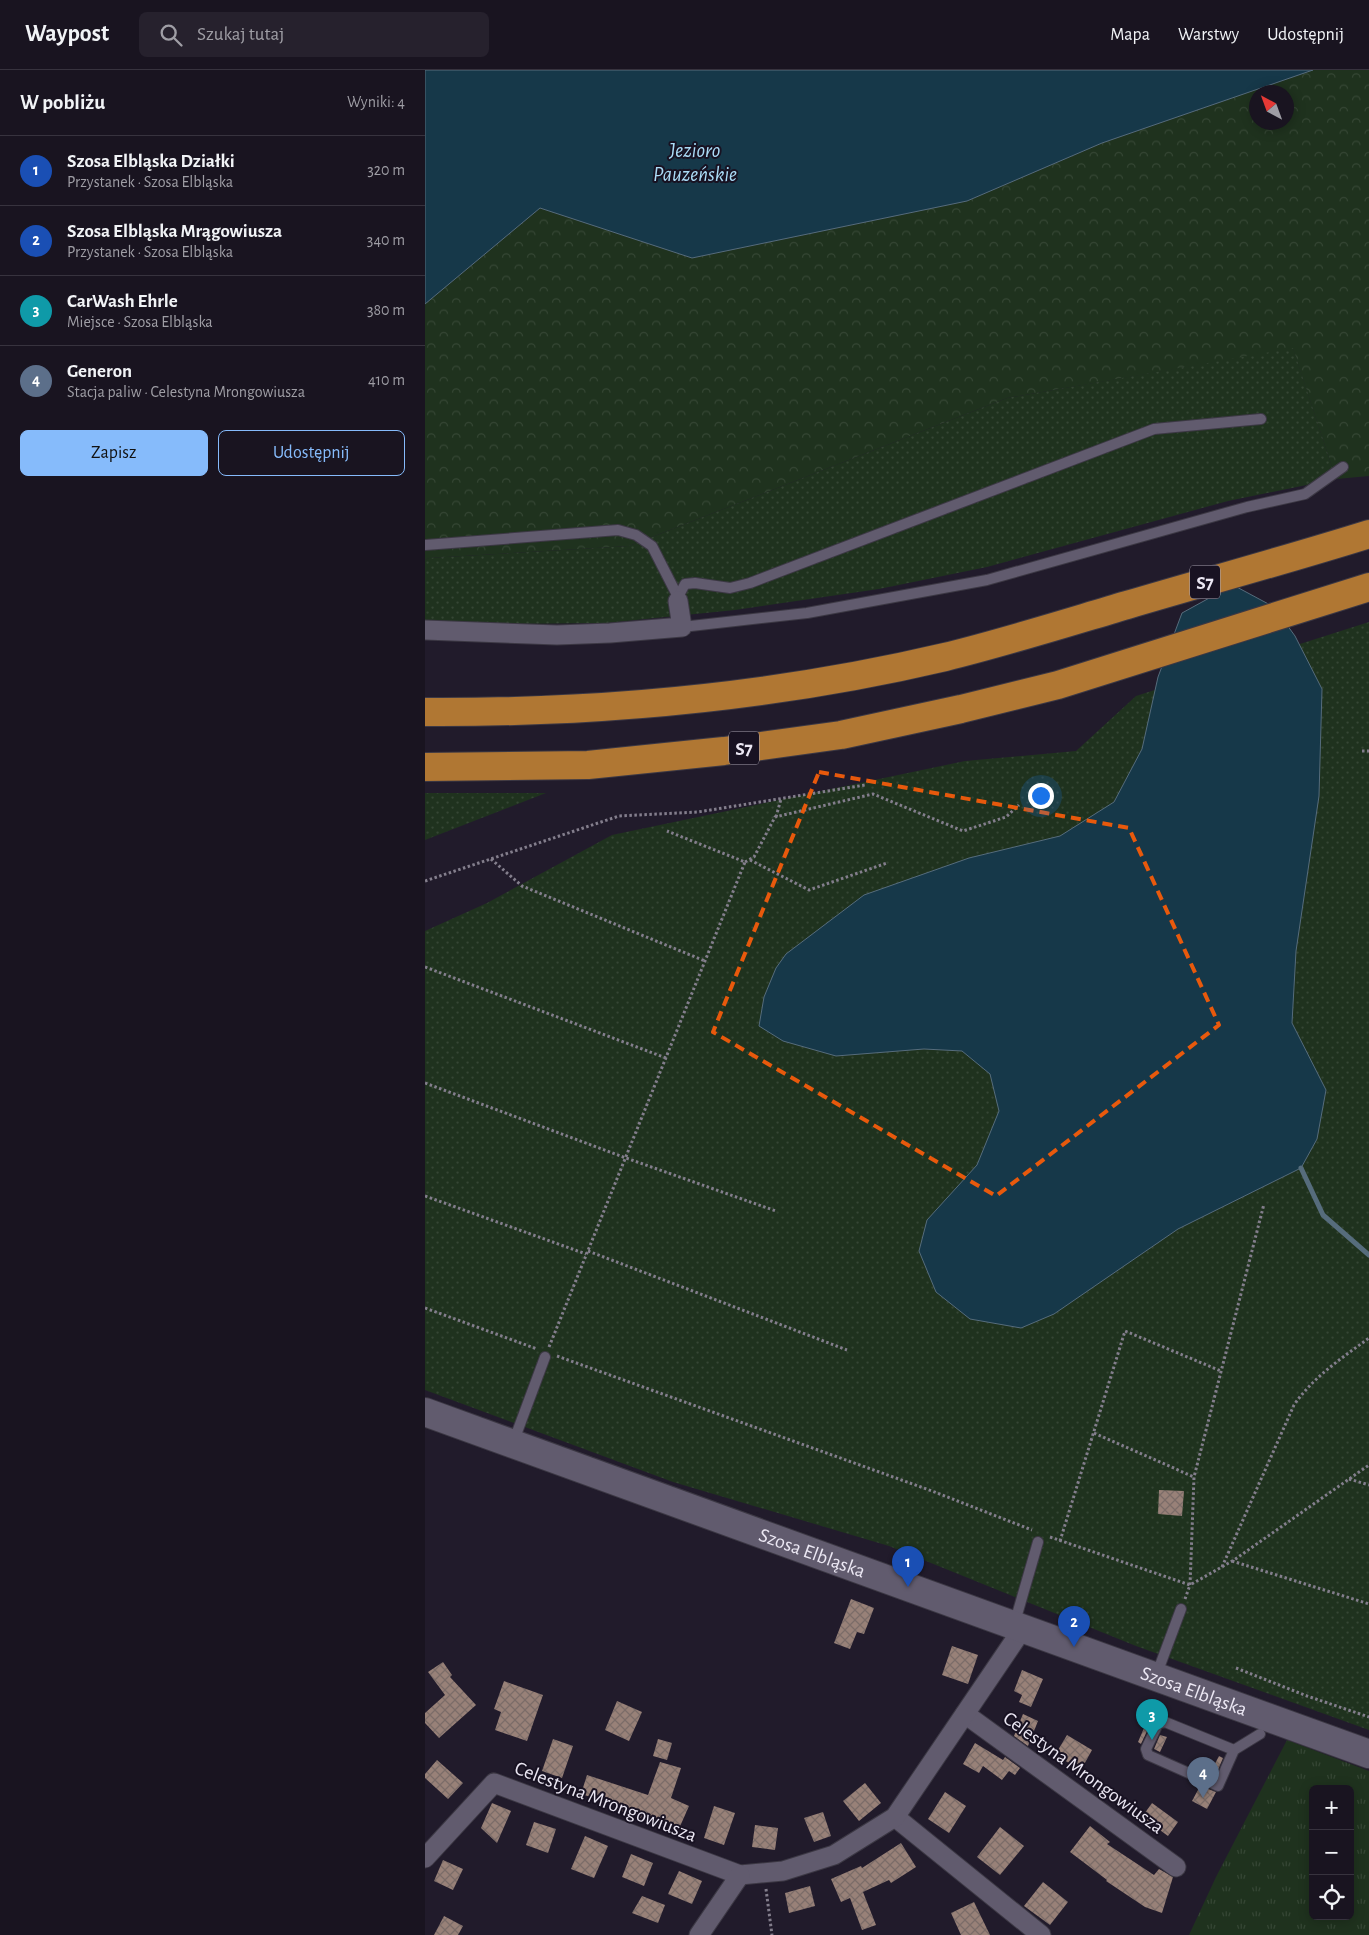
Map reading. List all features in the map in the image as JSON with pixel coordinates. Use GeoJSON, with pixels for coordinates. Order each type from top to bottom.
{"type":"FeatureCollection","features":[{"type":"Feature","properties":{"kind":"highway","name":"S7"},"geometry":{"type":"LineString","coordinates":[[425,712],[493,712],[592,708],[713,696],[828,680],[935,659],[1366,535]]}},
{"type":"Feature","properties":{"kind":"highway","name":"S7"},"geometry":{"type":"LineString","coordinates":[[425,767],[588,765],[724,751],[841,734],[961,709],[1058,685],[1366,588]]}},
{"type":"Feature","properties":{"kind":"main road","name":"Szosa Elbląska"},"geometry":{"type":"LineString","coordinates":[[425,1412],[1369,1754]]}},
{"type":"Feature","properties":{"kind":"street"},"geometry":{"type":"LineString","coordinates":[[425,630],[610,634],[682,627],[678,599]]}},
{"type":"Feature","properties":{"kind":"street","name":"Celestyna Mrongowiusza"},"geometry":{"type":"LineString","coordinates":[[425,1858],[494,1783],[740,1875],[783,1871],[834,1855],[895,1817],[1017,1637],[1017,1627]]}},
{"type":"Feature","properties":{"kind":"street","name":"Celestyna Mrongowiusza"},"geometry":{"type":"LineString","coordinates":[[965,1714],[1176,1867]]}},
{"type":"Feature","properties":{"kind":"street"},"geometry":{"type":"LineString","coordinates":[[895,1817],[1041,1935]]}},
{"type":"Feature","properties":{"kind":"street"},"geometry":{"type":"LineString","coordinates":[[699,1935],[740,1875]]}},
{"type":"Feature","properties":{"kind":"lane"},"geometry":{"type":"LineString","coordinates":[[678,599],[685,584],[695,583],[730,588],[750,583],[1154,429],[1261,419]]}},
{"type":"Feature","properties":{"kind":"lane"},"geometry":{"type":"LineString","coordinates":[[682,627],[807,613],[987,580],[1247,506],[1305,494],[1343,467]]}},
{"type":"Feature","properties":{"kind":"lane"},"geometry":{"type":"LineString","coordinates":[[425,545],[618,530],[636,535],[652,546],[678,599]]}},
{"type":"Feature","properties":{"kind":"lane"},"geometry":{"type":"LineString","coordinates":[[513,1444],[546,1354]]}},
{"type":"Feature","properties":{"kind":"lane"},"geometry":{"type":"LineString","coordinates":[[1017,1627],[1038,1542]]}},
{"type":"Feature","properties":{"kind":"lane"},"geometry":{"type":"LineString","coordinates":[[1156,1677],[1181,1609]]}},
{"type":"Feature","properties":{"kind":"lane"},"geometry":{"type":"LineString","coordinates":[[1234,1750],[1165,1722],[1158,1724],[1146,1749],[1148,1755],[1218,1786],[1234,1750],[1260,1734]]}},
{"type":"Feature","properties":{"kind":"path"},"geometry":{"type":"LineString","coordinates":[[1362,751],[1369,751]]}},
{"type":"Feature","properties":{"kind":"path"},"geometry":{"type":"LineString","coordinates":[[425,880],[619,816],[698,812],[865,785]]}},
{"type":"Feature","properties":{"kind":"path"},"geometry":{"type":"LineString","coordinates":[[776,817],[873,794],[963,831],[1006,817],[1019,805]]}},
{"type":"Feature","properties":{"kind":"path"},"geometry":{"type":"LineString","coordinates":[[546,1354],[745,862],[754,857],[776,817],[781,798]]}},
{"type":"Feature","properties":{"kind":"path"},"geometry":{"type":"LineString","coordinates":[[667,831],[745,862]]}},
{"type":"Feature","properties":{"kind":"path"},"geometry":{"type":"LineString","coordinates":[[491,858],[522,886],[705,961]]}},
{"type":"Feature","properties":{"kind":"path"},"geometry":{"type":"LineString","coordinates":[[749,860],[809,890],[887,863]]}},
{"type":"Feature","properties":{"kind":"path"},"geometry":{"type":"LineString","coordinates":[[425,967],[666,1058]]}},
{"type":"Feature","properties":{"kind":"path"},"geometry":{"type":"LineString","coordinates":[[425,1083],[626,1158],[776,1211]]}},
{"type":"Feature","properties":{"kind":"path"},"geometry":{"type":"LineString","coordinates":[[425,1196],[587,1253],[847,1350]]}},
{"type":"Feature","properties":{"kind":"path"},"geometry":{"type":"LineString","coordinates":[[1190,1585],[1194,1477],[1265,1204]]}},
{"type":"Feature","properties":{"kind":"path"},"geometry":{"type":"LineString","coordinates":[[425,1308],[546,1354],[922,1487],[1032,1530]]}},
{"type":"Feature","properties":{"kind":"path"},"geometry":{"type":"LineString","coordinates":[[1060,1541],[1125,1331],[1222,1371]]}},
{"type":"Feature","properties":{"kind":"path"},"geometry":{"type":"LineString","coordinates":[[1222,1567],[1301,1395],[1320,1376],[1369,1338]]}},
{"type":"Feature","properties":{"kind":"path"},"geometry":{"type":"LineString","coordinates":[[1094,1433],[1194,1477]]}},
{"type":"Feature","properties":{"kind":"path"},"geometry":{"type":"LineString","coordinates":[[1047,1536],[1190,1585],[1233,1561],[1369,1465]]}},
{"type":"Feature","properties":{"kind":"path"},"geometry":{"type":"LineString","coordinates":[[1349,1479],[1369,1485]]}},
{"type":"Feature","properties":{"kind":"path"},"geometry":{"type":"LineString","coordinates":[[1233,1561],[1369,1604]]}},
{"type":"Feature","properties":{"kind":"path"},"geometry":{"type":"LineString","coordinates":[[1236,1668],[1307,1696],[1369,1717]]}},
{"type":"Feature","properties":{"kind":"path"},"geometry":{"type":"LineString","coordinates":[[764,1873],[772,1935]]}},
{"type":"Feature","properties":{"kind":"highlighted area"},"geometry":{"type":"Polygon","coordinates":[[[819,772],[1129,828],[1219,1025],[996,1196],[713,1032],[819,772]]]}},
{"type":"Feature","properties":{"kind":"green space"},"geometry":{"type":"Polygon","coordinates":[[[1313,70],[1369,70],[1369,476],[1336,479],[1293,349],[1007,398],[629,546],[429,558],[425,560],[425,304],[540,208],[692,258],[967,201],[1102,143],[1249,92],[1249,130],[1294,130],[1294,85],[1270,85],[1313,70]]]}},
{"type":"Feature","properties":{"kind":"green space"},"geometry":{"type":"Polygon","coordinates":[[[1293,348],[1336,479],[1228,501],[987,567],[879,589],[735,610],[606,623],[504,624],[425,620],[425,560],[429,558],[629,546],[1007,398],[1293,348]]]}},
{"type":"Feature","properties":{"kind":"green space"},"geometry":{"type":"Polygon","coordinates":[[[1369,622],[1369,1730],[1136,1646],[889,1546],[673,1482],[425,1390],[425,931],[487,903],[612,835],[965,761],[1076,751],[1136,696],[1369,622]]]}},
{"type":"Feature","properties":{"kind":"green space"},"geometry":{"type":"Polygon","coordinates":[[[425,793],[546,793],[425,840],[425,793]]]}},
{"type":"Feature","properties":{"kind":"green space"},"geometry":{"type":"Polygon","coordinates":[[[1287,1740],[1369,1771],[1369,1935],[1189,1935],[1216,1877],[1287,1740]]]}},
{"type":"Feature","properties":{"kind":"water","name":"Jezioro Pauzeńskie"},"geometry":{"type":"Polygon","coordinates":[[[425,70],[1313,70],[1270,85],[1249,85],[1249,92],[1102,143],[967,201],[692,258],[540,208],[425,304],[425,70]]]}},
{"type":"Feature","properties":{"kind":"water"},"geometry":{"type":"Polygon","coordinates":[[[1233,585],[1274,607],[1295,636],[1322,689],[1319,796],[1296,951],[1292,1023],[1326,1090],[1317,1139],[1301,1168],[1178,1229],[1054,1314],[1021,1328],[970,1319],[936,1292],[919,1251],[927,1220],[977,1165],[999,1111],[990,1074],[962,1051],[924,1049],[836,1056],[783,1041],[759,1026],[764,997],[776,968],[786,954],[864,895],[969,858],[1060,836],[1114,802],[1142,749],[1158,677],[1182,613],[1233,585]]]}},
{"type":"Feature","properties":{"kind":"building"},"geometry":{"type":"Polygon","coordinates":[[[1159,1490],[1184,1491],[1182,1516],[1158,1514],[1159,1490]]]}},
{"type":"Feature","properties":{"kind":"building"},"geometry":{"type":"Polygon","coordinates":[[[851,1599],[874,1608],[864,1634],[857,1632],[850,1649],[834,1643],[851,1599]]]}},
{"type":"Feature","properties":{"kind":"building"},"geometry":{"type":"Polygon","coordinates":[[[952,1646],[978,1655],[968,1684],[942,1675],[952,1646]]]}},
{"type":"Feature","properties":{"kind":"building"},"geometry":{"type":"Polygon","coordinates":[[[443,1662],[452,1675],[450,1677],[476,1705],[439,1738],[425,1723],[425,1713],[445,1695],[428,1672],[443,1662]]]}},
{"type":"Feature","properties":{"kind":"building"},"geometry":{"type":"Polygon","coordinates":[[[1022,1670],[1043,1679],[1031,1707],[1019,1702],[1022,1695],[1014,1691],[1022,1670]]]}},
{"type":"Feature","properties":{"kind":"building"},"geometry":{"type":"Polygon","coordinates":[[[504,1681],[543,1695],[527,1741],[495,1730],[501,1712],[494,1709],[504,1681]]]}},
{"type":"Feature","properties":{"kind":"building"},"geometry":{"type":"Polygon","coordinates":[[[617,1701],[642,1712],[629,1741],[605,1730],[617,1701]]]}},
{"type":"Feature","properties":{"kind":"building"},"geometry":{"type":"Polygon","coordinates":[[[1023,1714],[1038,1721],[1028,1746],[1014,1736],[1023,1714]]]}},
{"type":"Feature","properties":{"kind":"building"},"geometry":{"type":"Polygon","coordinates":[[[1144,1728],[1148,1729],[1141,1744],[1138,1742],[1144,1728]]]}},
{"type":"Feature","properties":{"kind":"building"},"geometry":{"type":"Polygon","coordinates":[[[1067,1735],[1092,1750],[1081,1770],[1055,1755],[1067,1735]]]}},
{"type":"Feature","properties":{"kind":"building"},"geometry":{"type":"Polygon","coordinates":[[[1160,1735],[1167,1737],[1160,1752],[1154,1749],[1160,1735]]]}},
{"type":"Feature","properties":{"kind":"building"},"geometry":{"type":"Polygon","coordinates":[[[553,1739],[573,1746],[562,1778],[542,1771],[553,1739]]]}},
{"type":"Feature","properties":{"kind":"building"},"geometry":{"type":"Polygon","coordinates":[[[658,1739],[672,1743],[667,1760],[653,1756],[658,1739]]]}},
{"type":"Feature","properties":{"kind":"building"},"geometry":{"type":"Polygon","coordinates":[[[975,1743],[1003,1760],[1005,1757],[1020,1768],[1015,1775],[1009,1771],[1002,1780],[983,1766],[979,1773],[963,1764],[975,1743]]]}},
{"type":"Feature","properties":{"kind":"building"},"geometry":{"type":"Polygon","coordinates":[[[1219,1756],[1223,1758],[1215,1777],[1209,1775],[1219,1756]]]}},
{"type":"Feature","properties":{"kind":"building"},"geometry":{"type":"Polygon","coordinates":[[[437,1760],[463,1783],[448,1799],[425,1778],[425,1774],[437,1760]]]}},
{"type":"Feature","properties":{"kind":"building"},"geometry":{"type":"Polygon","coordinates":[[[660,1762],[681,1768],[671,1798],[689,1806],[678,1831],[642,1815],[641,1818],[618,1811],[620,1806],[581,1794],[587,1775],[648,1795],[660,1762]]]}},
{"type":"Feature","properties":{"kind":"building"},"geometry":{"type":"Polygon","coordinates":[[[865,1783],[881,1803],[859,1821],[843,1801],[865,1783]]]}},
{"type":"Feature","properties":{"kind":"building"},"geometry":{"type":"Polygon","coordinates":[[[1203,1787],[1216,1792],[1207,1809],[1192,1801],[1199,1788],[1202,1790],[1203,1787]]]}},
{"type":"Feature","properties":{"kind":"building"},"geometry":{"type":"Polygon","coordinates":[[[945,1792],[966,1806],[949,1833],[928,1819],[945,1792]]]}},
{"type":"Feature","properties":{"kind":"building"},"geometry":{"type":"Polygon","coordinates":[[[492,1803],[511,1811],[497,1843],[481,1828],[492,1803]]]}},
{"type":"Feature","properties":{"kind":"building"},"geometry":{"type":"Polygon","coordinates":[[[1152,1803],[1178,1822],[1168,1836],[1142,1817],[1152,1803]]]}},
{"type":"Feature","properties":{"kind":"building"},"geometry":{"type":"Polygon","coordinates":[[[714,1806],[735,1813],[724,1845],[704,1838],[714,1806]]]}},
{"type":"Feature","properties":{"kind":"building"},"geometry":{"type":"Polygon","coordinates":[[[823,1812],[831,1836],[814,1842],[804,1818],[823,1812]]]}},
{"type":"Feature","properties":{"kind":"building"},"geometry":{"type":"Polygon","coordinates":[[[534,1822],[556,1829],[548,1853],[526,1845],[534,1822]]]}},
{"type":"Feature","properties":{"kind":"building"},"geometry":{"type":"Polygon","coordinates":[[[755,1825],[778,1828],[775,1850],[752,1847],[755,1825]]]}},
{"type":"Feature","properties":{"kind":"building"},"geometry":{"type":"Polygon","coordinates":[[[1090,1826],[1110,1842],[1107,1844],[1154,1875],[1159,1869],[1173,1877],[1162,1913],[1145,1907],[1106,1881],[1070,1852],[1090,1826]]]}},
{"type":"Feature","properties":{"kind":"building"},"geometry":{"type":"Polygon","coordinates":[[[1000,1827],[1024,1846],[1000,1875],[977,1857],[1000,1827]]]}},
{"type":"Feature","properties":{"kind":"building"},"geometry":{"type":"Polygon","coordinates":[[[585,1836],[608,1846],[594,1878],[571,1869],[585,1836]]]}},
{"type":"Feature","properties":{"kind":"building"},"geometry":{"type":"Polygon","coordinates":[[[901,1843],[916,1867],[891,1883],[889,1880],[863,1892],[876,1925],[862,1930],[850,1898],[841,1902],[831,1879],[861,1866],[862,1868],[901,1843]]]}},
{"type":"Feature","properties":{"kind":"building"},"geometry":{"type":"Polygon","coordinates":[[[631,1854],[653,1863],[644,1886],[622,1877],[631,1854]]]}},
{"type":"Feature","properties":{"kind":"building"},"geometry":{"type":"Polygon","coordinates":[[[443,1860],[463,1869],[453,1890],[434,1881],[443,1860]]]}},
{"type":"Feature","properties":{"kind":"building"},"geometry":{"type":"Polygon","coordinates":[[[679,1871],[702,1881],[692,1904],[668,1894],[679,1871]]]}},
{"type":"Feature","properties":{"kind":"building"},"geometry":{"type":"Polygon","coordinates":[[[1043,1882],[1068,1902],[1050,1925],[1024,1906],[1043,1882]]]}},
{"type":"Feature","properties":{"kind":"building"},"geometry":{"type":"Polygon","coordinates":[[[810,1886],[815,1906],[789,1913],[785,1893],[810,1886]]]}},
{"type":"Feature","properties":{"kind":"building"},"geometry":{"type":"Polygon","coordinates":[[[642,1896],[665,1905],[658,1923],[632,1913],[642,1896]]]}},
{"type":"Feature","properties":{"kind":"building"},"geometry":{"type":"Polygon","coordinates":[[[974,1902],[990,1935],[961,1935],[951,1913],[974,1902]]]}},
{"type":"Feature","properties":{"kind":"building"},"geometry":{"type":"Polygon","coordinates":[[[444,1916],[463,1926],[458,1935],[434,1935],[444,1916]]]}},
{"type":"Feature","properties":{"kind":"waterway"},"geometry":{"type":"LineString","coordinates":[[1301,1168],[1323,1215],[1369,1255]]}},
{"type":"Feature","properties":{"kind":"place","name":"Szosa Elbląska Działki"},"geometry":{"type":"Point","coordinates":[908,1587]}},
{"type":"Feature","properties":{"kind":"place","name":"Szosa Elbląska Mrągowiusza"},"geometry":{"type":"Point","coordinates":[1074,1647]}},
{"type":"Feature","properties":{"kind":"place","name":"CarWash Ehrle"},"geometry":{"type":"Point","coordinates":[1152,1740]}},
{"type":"Feature","properties":{"kind":"place","name":"Generon"},"geometry":{"type":"Point","coordinates":[1203,1798]}}]}
